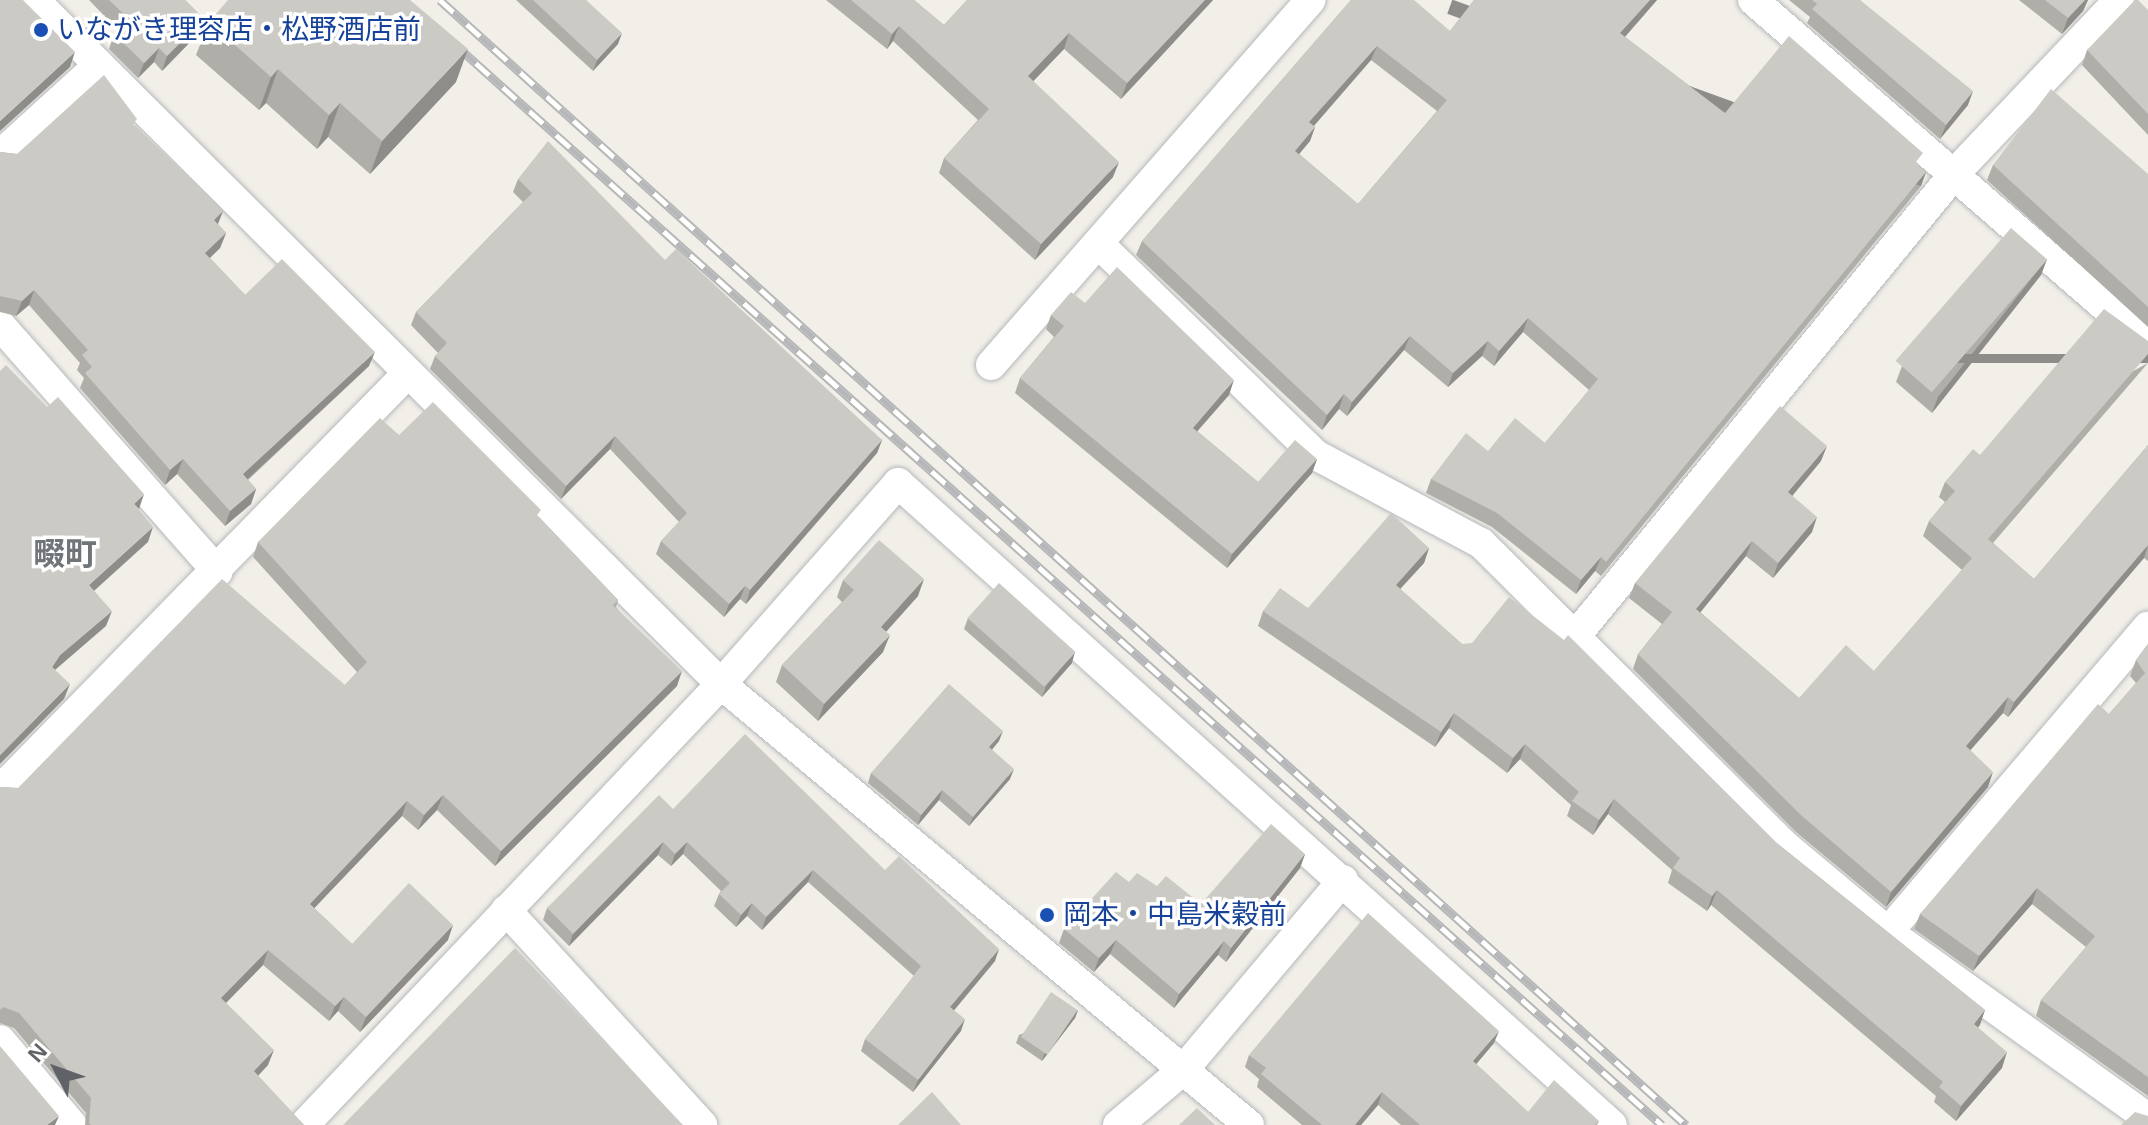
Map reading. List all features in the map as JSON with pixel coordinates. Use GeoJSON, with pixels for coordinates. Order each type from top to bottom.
{"type":"FeatureCollection","features":[{"type":"Feature","properties":{"kind":"street"},"geometry":{"type":"LineString","coordinates":[[34,0],[406,375],[721,684],[1249,1125]]}},
{"type":"Feature","properties":{"kind":"street"},"geometry":{"type":"LineString","coordinates":[[991,365],[1101,246],[1310,0]]}},
{"type":"Feature","properties":{"kind":"street"},"geometry":{"type":"LineString","coordinates":[[1753,0],[2148,344]]}},
{"type":"Feature","properties":{"kind":"street"},"geometry":{"type":"LineString","coordinates":[[1577,634],[1955,173],[2119,0]]}},
{"type":"Feature","properties":{"kind":"street"},"geometry":{"type":"LineString","coordinates":[[0,155],[99,65]]}},
{"type":"Feature","properties":{"kind":"street"},"geometry":{"type":"LineString","coordinates":[[1101,246],[1316,455],[1481,543],[1577,634],[1784,845],[1888,932],[2148,1118]]}},
{"type":"Feature","properties":{"kind":"street"},"geometry":{"type":"LineString","coordinates":[[0,325],[218,572]]}},
{"type":"Feature","properties":{"kind":"street"},"geometry":{"type":"LineString","coordinates":[[0,790],[218,572],[406,375]]}},
{"type":"Feature","properties":{"kind":"street"},"geometry":{"type":"LineString","coordinates":[[304,1125],[721,684],[898,483],[1612,1125]]}},
{"type":"Feature","properties":{"kind":"street"},"geometry":{"type":"LineString","coordinates":[[1888,932],[2148,627]]}},
{"type":"Feature","properties":{"kind":"street"},"geometry":{"type":"LineString","coordinates":[[1118,1125],[1184,1069],[1343,880]]}},
{"type":"Feature","properties":{"kind":"street"},"geometry":{"type":"LineString","coordinates":[[506,910],[702,1125]]}},
{"type":"Feature","properties":{"kind":"street"},"geometry":{"type":"LineString","coordinates":[[0,1040],[72,1125]]}},
{"type":"Feature","properties":{"kind":"building"},"geometry":{"type":"Polygon","coordinates":[[[0,0],[23,0],[75,52],[0,121],[0,0]]]}},
{"type":"Feature","properties":{"kind":"building"},"geometry":{"type":"Polygon","coordinates":[[[109,0],[185,0],[204,19],[167,56],[159,48],[144,63],[114,34],[129,19],[109,0]]]}},
{"type":"Feature","properties":{"kind":"building"},"geometry":{"type":"Polygon","coordinates":[[[228,0],[410,0],[468,49],[382,141],[340,103],[329,115],[278,69],[271,77],[209,22],[228,0]]]}},
{"type":"Feature","properties":{"kind":"building"},"geometry":{"type":"Polygon","coordinates":[[[533,0],[586,0],[622,33],[597,60],[533,0]]]}},
{"type":"Feature","properties":{"kind":"building"},"geometry":{"type":"Polygon","coordinates":[[[851,0],[914,0],[944,25],[967,0],[1205,0],[1127,83],[1069,33],[1028,76],[1119,162],[1041,244],[944,158],[989,109],[899,26],[892,34],[851,0]]]}},
{"type":"Feature","properties":{"kind":"building"},"geometry":{"type":"Polygon","coordinates":[[[1351,0],[1414,0],[1450,31],[1474,0],[1650,0],[1620,33],[1725,113],[1789,36],[1923,153],[1915,163],[1926,172],[1606,562],[1601,557],[1581,580],[1497,513],[1431,479],[1466,433],[1488,451],[1515,418],[1545,443],[1598,379],[1528,318],[1499,351],[1488,341],[1453,373],[1410,336],[1352,402],[1344,394],[1327,415],[1142,241],[1351,0]],[[1377,46],[1309,122],[1315,127],[1295,151],[1358,204],[1447,100],[1377,46]]]}},
{"type":"Feature","properties":{"kind":"building"},"geometry":{"type":"Polygon","coordinates":[[[1812,0],[1860,0],[1973,91],[1946,125],[1812,9],[1817,4],[1812,0]]]}},
{"type":"Feature","properties":{"kind":"building"},"geometry":{"type":"Polygon","coordinates":[[[2045,0],[2085,0],[2068,18],[2045,0]]]}},
{"type":"Feature","properties":{"kind":"building"},"geometry":{"type":"Polygon","coordinates":[[[2135,0],[2148,10],[2148,114],[2087,50],[2135,0]]]}},
{"type":"Feature","properties":{"kind":"building"},"geometry":{"type":"Polygon","coordinates":[[[104,75],[137,119],[133,124],[223,211],[214,220],[226,233],[205,253],[245,295],[282,259],[375,352],[243,474],[256,489],[230,511],[183,459],[170,470],[85,373],[92,367],[82,355],[88,350],[34,290],[22,301],[0,296],[0,152],[17,154],[104,75]]]}},
{"type":"Feature","properties":{"kind":"building"},"geometry":{"type":"Polygon","coordinates":[[[2051,89],[2148,174],[2148,307],[1993,165],[2051,89]]]}},
{"type":"Feature","properties":{"kind":"building"},"geometry":{"type":"Polygon","coordinates":[[[548,141],[665,260],[676,249],[882,440],[750,590],[745,586],[729,604],[661,541],[687,513],[615,436],[566,486],[435,356],[447,343],[416,312],[532,193],[518,179],[548,141]]]}},
{"type":"Feature","properties":{"kind":"building"},"geometry":{"type":"Polygon","coordinates":[[[2011,228],[2047,259],[1932,392],[1896,361],[2011,228]]]}},
{"type":"Feature","properties":{"kind":"building"},"geometry":{"type":"Polygon","coordinates":[[[1117,267],[1234,380],[1193,428],[1258,482],[1295,440],[1317,459],[1232,554],[1020,378],[1064,326],[1051,315],[1071,292],[1085,303],[1117,267]]]}},
{"type":"Feature","properties":{"kind":"building"},"geometry":{"type":"Polygon","coordinates":[[[2104,309],[2148,341],[2148,354],[1988,539],[2034,579],[2148,445],[2148,545],[2014,702],[2008,697],[1966,746],[1993,772],[1891,892],[1802,816],[1638,654],[1672,612],[1635,583],[1780,406],[1827,446],[1788,492],[1817,517],[1778,563],[1752,541],[1696,609],[1799,698],[1846,645],[1874,671],[1972,558],[1929,521],[1955,491],[1945,482],[1973,449],[1980,455],[2104,309]]]}},
{"type":"Feature","properties":{"kind":"building"},"geometry":{"type":"Polygon","coordinates":[[[6,365],[47,407],[58,397],[144,494],[134,504],[153,527],[89,585],[112,611],[60,655],[52,667],[70,684],[0,755],[0,371],[6,365]]]}},
{"type":"Feature","properties":{"kind":"building"},"geometry":{"type":"Polygon","coordinates":[[[433,402],[541,510],[537,515],[618,600],[613,605],[682,671],[501,851],[443,795],[424,815],[407,801],[310,904],[352,944],[409,883],[453,925],[366,1017],[344,997],[335,1006],[268,950],[221,998],[274,1050],[254,1071],[304,1125],[91,1125],[91,1098],[19,1013],[3,1007],[0,1010],[0,787],[18,788],[222,579],[345,685],[367,662],[258,542],[380,418],[399,435],[433,402]]]}},
{"type":"Feature","properties":{"kind":"building"},"geometry":{"type":"Polygon","coordinates":[[[1391,513],[1429,548],[1396,585],[1462,644],[1472,643],[1509,597],[1564,640],[1568,635],[1778,844],[1985,1010],[1974,1024],[2007,1052],[1961,1106],[1939,1087],[1943,1082],[1717,890],[1712,896],[1673,868],[1680,858],[1614,799],[1599,820],[1572,801],[1579,792],[1525,744],[1513,758],[1454,713],[1441,732],[1263,611],[1280,588],[1308,608],[1391,513]]]}},
{"type":"Feature","properties":{"kind":"building"},"geometry":{"type":"Polygon","coordinates":[[[879,540],[924,579],[881,627],[890,635],[824,704],[782,665],[854,590],[843,580],[879,540]]]}},
{"type":"Feature","properties":{"kind":"building"},"geometry":{"type":"Polygon","coordinates":[[[999,583],[1076,652],[1044,687],[968,618],[999,583]]]}},
{"type":"Feature","properties":{"kind":"building"},"geometry":{"type":"Polygon","coordinates":[[[2148,644],[2148,1077],[2041,1000],[2095,936],[2037,888],[1979,956],[1920,914],[2098,704],[2109,714],[2145,673],[2136,660],[2148,644]]]}},
{"type":"Feature","properties":{"kind":"building"},"geometry":{"type":"Polygon","coordinates":[[[949,684],[1003,731],[989,747],[1014,769],[973,817],[942,790],[921,815],[871,773],[949,684]]]}},
{"type":"Feature","properties":{"kind":"building"},"geometry":{"type":"Polygon","coordinates":[[[745,734],[885,870],[899,856],[999,949],[950,1007],[965,1019],[918,1080],[865,1039],[921,966],[813,870],[766,917],[752,903],[741,915],[719,894],[730,883],[687,842],[675,854],[663,842],[573,934],[547,908],[659,795],[673,809],[745,734]]]}},
{"type":"Feature","properties":{"kind":"building"},"geometry":{"type":"Polygon","coordinates":[[[1271,824],[1305,854],[1231,948],[1224,941],[1179,994],[1116,940],[1099,958],[1064,929],[1116,872],[1129,882],[1137,873],[1157,886],[1166,876],[1201,904],[1271,824]]]}},
{"type":"Feature","properties":{"kind":"building"},"geometry":{"type":"Polygon","coordinates":[[[1368,913],[1499,1031],[1473,1061],[1528,1112],[1554,1080],[1599,1121],[1595,1125],[1420,1125],[1382,1092],[1355,1125],[1322,1125],[1261,1074],[1266,1068],[1249,1055],[1368,913]]]}},
{"type":"Feature","properties":{"kind":"building"},"geometry":{"type":"Polygon","coordinates":[[[515,948],[683,1125],[343,1125],[515,948]]]}},
{"type":"Feature","properties":{"kind":"building"},"geometry":{"type":"Polygon","coordinates":[[[1051,992],[1078,1010],[1047,1055],[1021,1037],[1051,992]]]}},
{"type":"Feature","properties":{"kind":"building"},"geometry":{"type":"Polygon","coordinates":[[[0,1046],[59,1116],[47,1125],[0,1125],[0,1046]]]}},
{"type":"Feature","properties":{"kind":"building"},"geometry":{"type":"Polygon","coordinates":[[[932,1092],[961,1125],[898,1125],[932,1092]]]}},
{"type":"Feature","properties":{"kind":"building"},"geometry":{"type":"Polygon","coordinates":[[[1197,1108],[1215,1125],[1179,1125],[1197,1108]]]}},
{"type":"Feature","properties":{"kind":"building"},"geometry":{"type":"Polygon","coordinates":[[[2135,1112],[2148,1116],[2148,1125],[2121,1125],[2135,1112]]]}},
{"type":"Feature","properties":{"kind":"railway"},"geometry":{"type":"LineString","coordinates":[[440,0],[1686,1125]]}},
{"type":"Feature","properties":{"kind":"railway"},"geometry":{"type":"LineString","coordinates":[[449,39],[1662,1125]]}},
{"type":"Feature","properties":{"kind":"place","name":"いながき理容店・松野酒店前"},"geometry":{"type":"Point","coordinates":[41,30]}},
{"type":"Feature","properties":{"kind":"place","name":"岡本・中島米穀前"},"geometry":{"type":"Point","coordinates":[1047,915]}},
{"type":"Feature","properties":{"kind":"district","name":"畷町"},"geometry":{"type":"Point","coordinates":[65,554]}}]}
